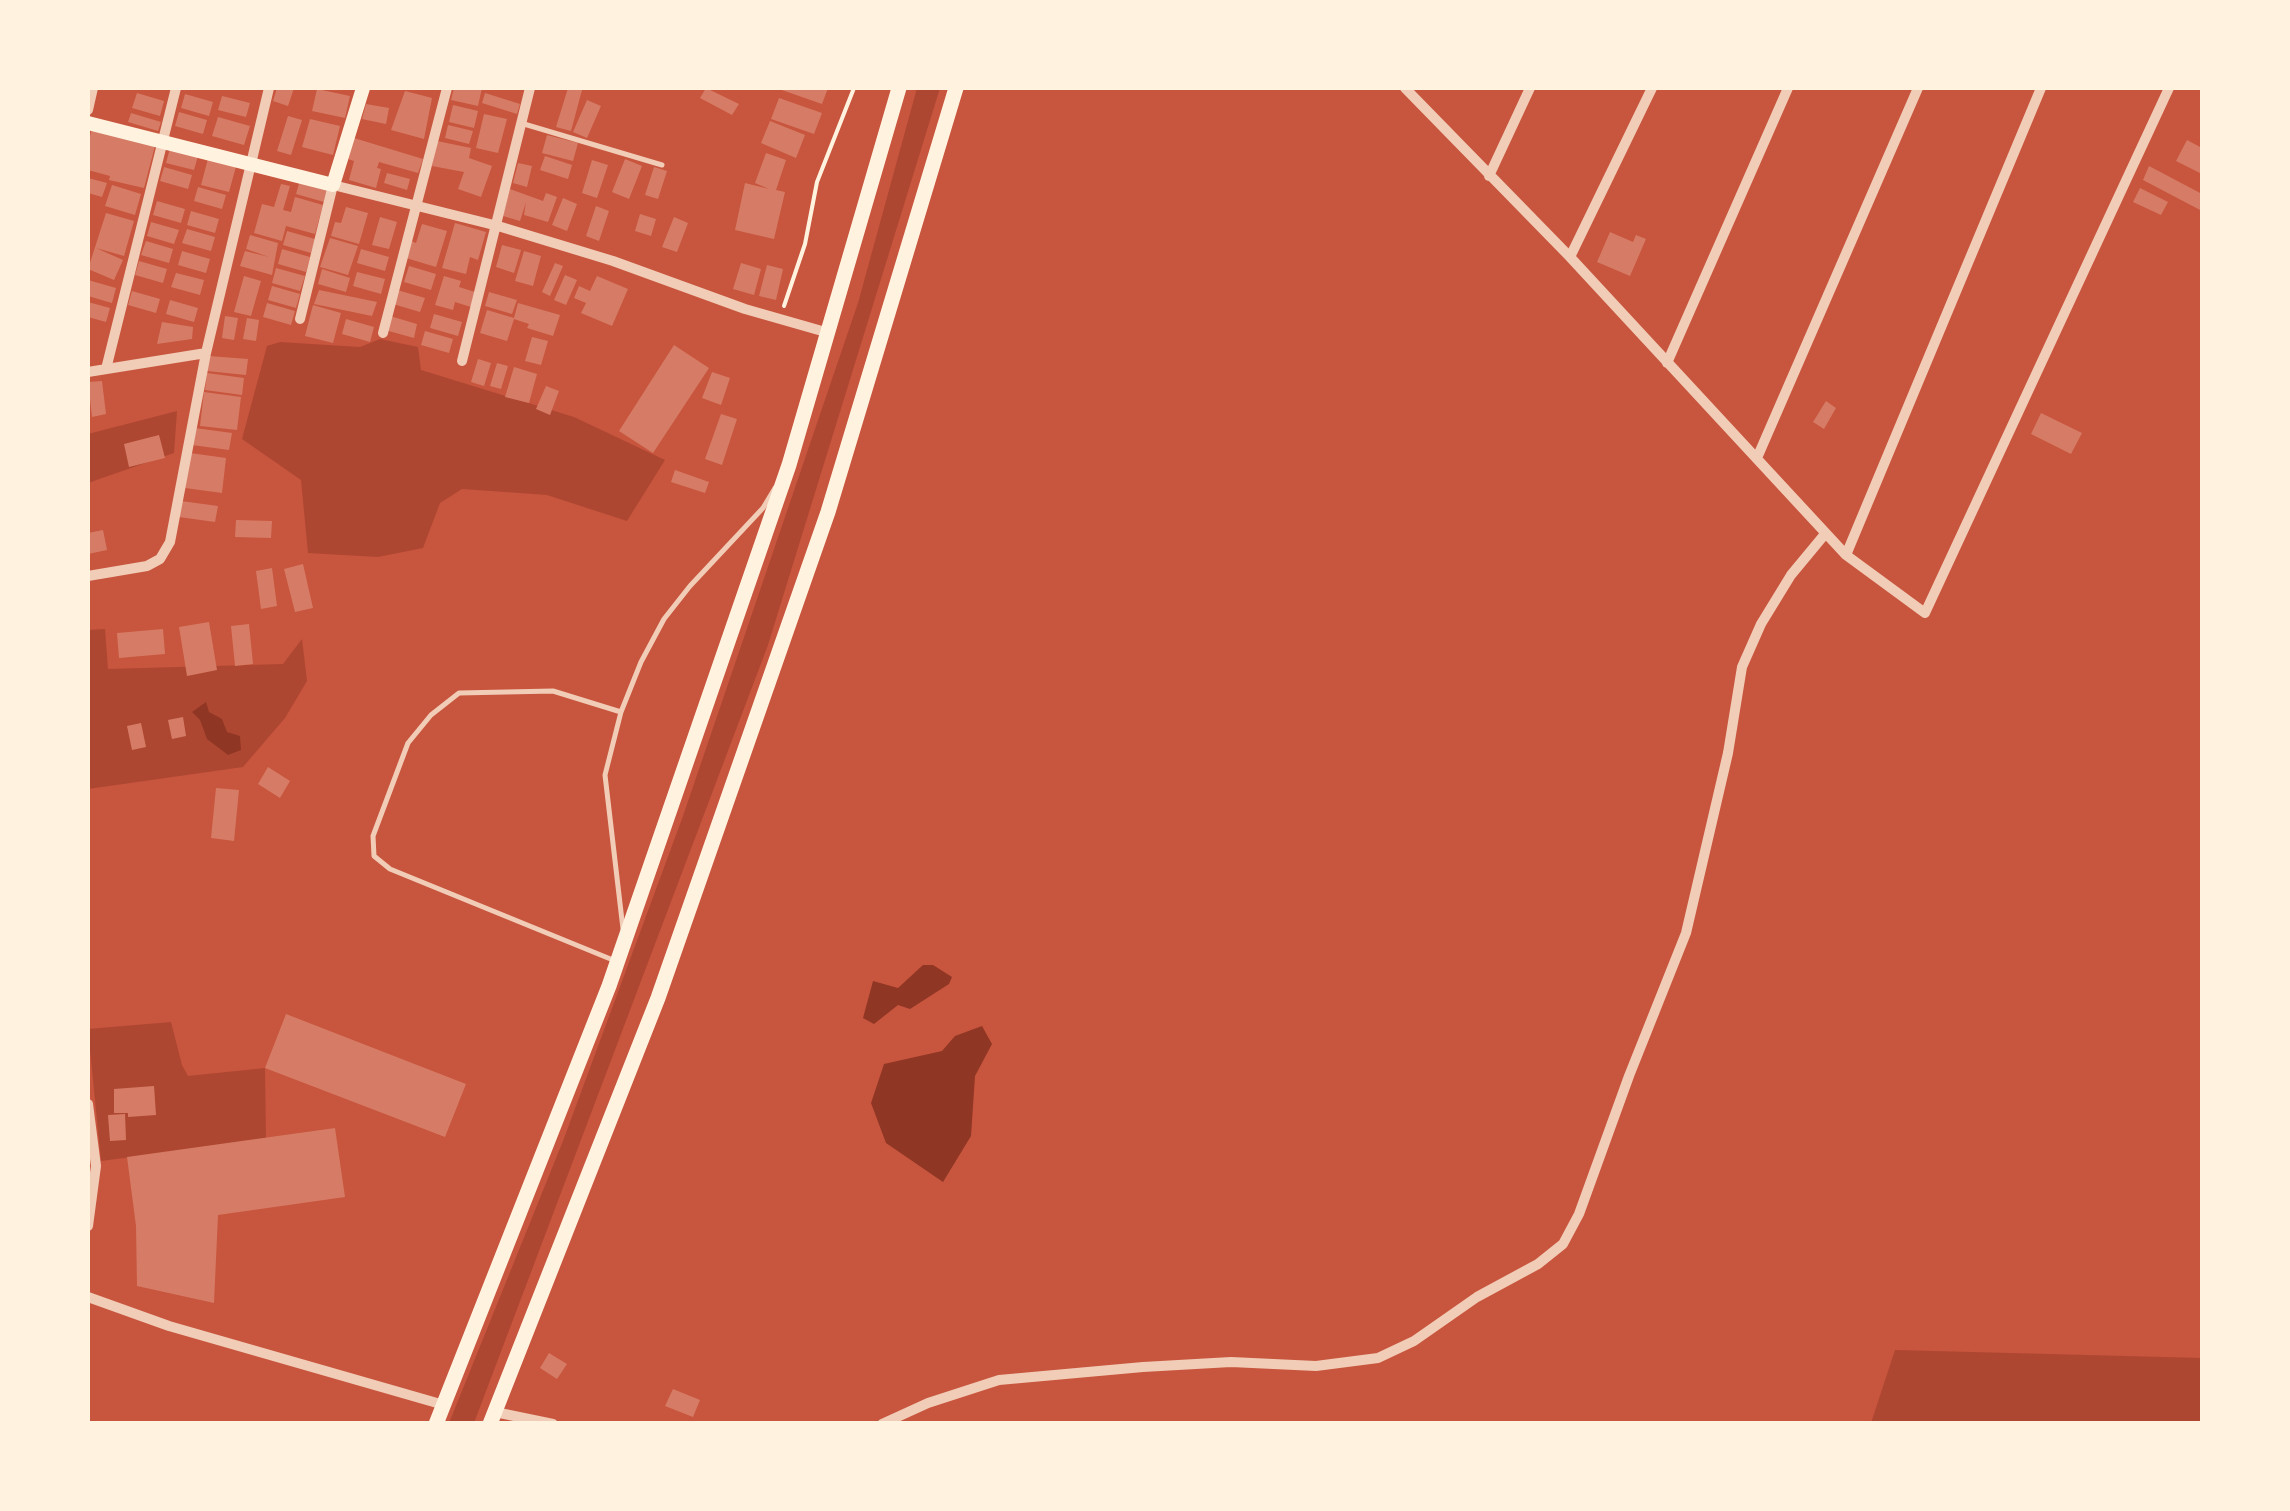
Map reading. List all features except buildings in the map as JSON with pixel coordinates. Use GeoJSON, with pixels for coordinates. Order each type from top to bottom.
{"type":"FeatureCollection","features":[{"type":"Feature","properties":{"kind":"highway"},"geometry":{"type":"LineString","coordinates":[[436,1424],[617,962],[789,465],[899,88]]}},
{"type":"Feature","properties":{"kind":"highway"},"geometry":{"type":"LineString","coordinates":[[493,1418],[658,998],[828,512],[956,88]]}},
{"type":"Feature","properties":{"kind":"main road"},"geometry":{"type":"LineString","coordinates":[[88,124],[334,185],[363,88]]}},
{"type":"Feature","properties":{"kind":"street"},"geometry":{"type":"LineString","coordinates":[[88,110],[93,88]]}},
{"type":"Feature","properties":{"kind":"street"},"geometry":{"type":"LineString","coordinates":[[106,369],[176,88]]}},
{"type":"Feature","properties":{"kind":"street"},"geometry":{"type":"LineString","coordinates":[[88,576],[132,570],[160,559],[170,542],[206,353],[269,88]]}},
{"type":"Feature","properties":{"kind":"street"},"geometry":{"type":"LineString","coordinates":[[383,333],[447,88]]}},
{"type":"Feature","properties":{"kind":"street"},"geometry":{"type":"LineString","coordinates":[[462,361],[530,88]]}},
{"type":"Feature","properties":{"kind":"street"},"geometry":{"type":"LineString","coordinates":[[1405,88],[1570,257],[1846,556],[1925,614],[2169,88]]}},
{"type":"Feature","properties":{"kind":"street"},"geometry":{"type":"LineString","coordinates":[[1490,176],[1530,88]]}},
{"type":"Feature","properties":{"kind":"street"},"geometry":{"type":"LineString","coordinates":[[1570,257],[1652,88]]}},
{"type":"Feature","properties":{"kind":"street"},"geometry":{"type":"LineString","coordinates":[[1667,363],[1788,88]]}},
{"type":"Feature","properties":{"kind":"street"},"geometry":{"type":"LineString","coordinates":[[1757,458],[1918,88]]}},
{"type":"Feature","properties":{"kind":"street"},"geometry":{"type":"LineString","coordinates":[[1846,556],[2041,88]]}},
{"type":"Feature","properties":{"kind":"street"},"geometry":{"type":"LineString","coordinates":[[300,319],[334,185],[498,226],[829,333]]}},
{"type":"Feature","properties":{"kind":"street"},"geometry":{"type":"LineString","coordinates":[[88,372],[206,353]]}},
{"type":"Feature","properties":{"kind":"street"},"geometry":{"type":"LineString","coordinates":[[882,1424],[928,1403],[998,1380],[1142,1367],[1232,1362],[1316,1366],[1378,1358],[1414,1341],[1477,1297],[1538,1264],[1563,1244],[1579,1214],[1628,1076],[1686,933],[1728,753],[1742,666],[1761,624],[1792,575],[1825,534]]}},
{"type":"Feature","properties":{"kind":"street"},"geometry":{"type":"LineString","coordinates":[[88,1104],[96,1166],[88,1226]]}},
{"type":"Feature","properties":{"kind":"street"},"geometry":{"type":"LineString","coordinates":[[88,1297],[169,1326],[444,1404]]}},
{"type":"Feature","properties":{"kind":"street"},"geometry":{"type":"LineString","coordinates":[[493,1418],[553,1424]]}},
{"type":"Feature","properties":{"kind":"lane"},"geometry":{"type":"LineString","coordinates":[[521,123],[662,165]]}},
{"type":"Feature","properties":{"kind":"lane"},"geometry":{"type":"LineString","coordinates":[[624,939],[605,775],[621,712],[640,662],[664,619],[763,508],[789,465]]}},
{"type":"Feature","properties":{"kind":"lane"},"geometry":{"type":"LineString","coordinates":[[617,962],[390,869],[374,856],[373,836],[408,743],[431,715],[459,693],[553,691],[621,712]]}},
{"type":"Feature","properties":{"kind":"path"},"geometry":{"type":"LineString","coordinates":[[780,320],[805,244],[818,182],[854,88]]}},
{"type":"Feature","properties":{"kind":"shaded area"},"geometry":{"type":"Polygon","coordinates":[[[917,88],[940,88],[768,645],[474,1423],[449,1423],[563,1141],[683,816],[858,303],[917,88]]]}},
{"type":"Feature","properties":{"kind":"shaded area"},"geometry":{"type":"Polygon","coordinates":[[[380,339],[418,347],[421,370],[574,417],[665,460],[627,521],[547,495],[462,489],[440,503],[423,548],[378,557],[308,553],[301,480],[242,439],[267,346],[280,342],[360,347],[380,339]]]}},
{"type":"Feature","properties":{"kind":"shaded area"},"geometry":{"type":"Polygon","coordinates":[[[177,411],[174,453],[88,483],[88,434],[177,411]]]}},
{"type":"Feature","properties":{"kind":"shaded area"},"geometry":{"type":"Polygon","coordinates":[[[105,629],[108,669],[283,664],[302,639],[307,681],[285,718],[243,767],[88,789],[88,630],[105,629]]]}},
{"type":"Feature","properties":{"kind":"shaded area"},"geometry":{"type":"Polygon","coordinates":[[[206,702],[209,712],[222,719],[227,732],[240,736],[241,750],[228,755],[207,739],[200,720],[192,712],[206,702]]]}},
{"type":"Feature","properties":{"kind":"shaded area"},"geometry":{"type":"Polygon","coordinates":[[[923,965],[933,965],[952,977],[949,984],[910,1009],[898,1005],[874,1024],[863,1018],[873,981],[898,988],[923,965]]]}},
{"type":"Feature","properties":{"kind":"shaded area"},"geometry":{"type":"Polygon","coordinates":[[[171,1022],[188,1076],[265,1068],[266,1139],[101,1161],[88,1029],[171,1022]]]}},
{"type":"Feature","properties":{"kind":"shaded area"},"geometry":{"type":"Polygon","coordinates":[[[982,1026],[992,1044],[975,1076],[971,1136],[943,1182],[886,1143],[871,1103],[884,1064],[942,1051],[955,1036],[982,1026]]]}},
{"type":"Feature","properties":{"kind":"shaded area"},"geometry":{"type":"Polygon","coordinates":[[[1895,1350],[2202,1358],[2202,1423],[1871,1423],[1895,1350]]]}}]}
